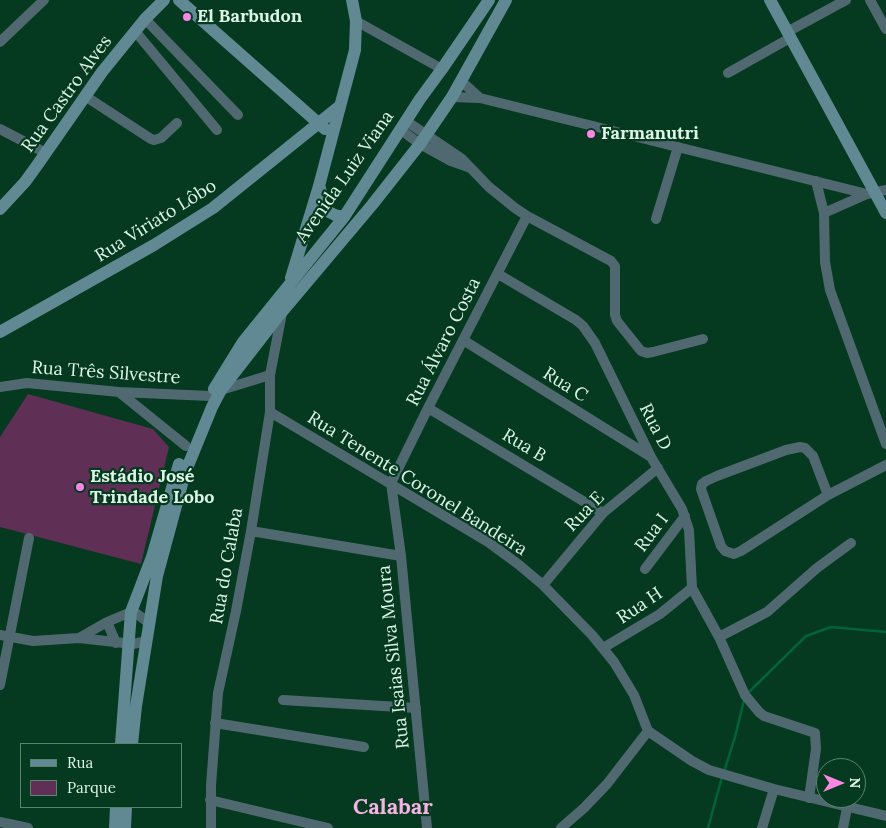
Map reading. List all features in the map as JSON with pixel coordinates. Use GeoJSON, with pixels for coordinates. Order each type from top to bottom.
{"type":"FeatureCollection","features":[{"type":"Feature","properties":{"kind":"main road","name":"Rua Castro Alves"},"geometry":{"type":"LineString","coordinates":[[0,209],[25,182],[85,96],[135,31],[164,0]]}},
{"type":"Feature","properties":{"kind":"main road"},"geometry":{"type":"LineString","coordinates":[[178,0],[332,135]]}},
{"type":"Feature","properties":{"kind":"main road"},"geometry":{"type":"LineString","coordinates":[[289,285],[319,186],[355,50],[357,35],[352,0]]}},
{"type":"Feature","properties":{"kind":"main road","name":"Avenida Luiz Viana"},"geometry":{"type":"LineString","coordinates":[[215,393],[229,362],[344,217],[424,92],[489,0]]}},
{"type":"Feature","properties":{"kind":"main road","name":"Avenida Luiz Viana"},"geometry":{"type":"LineString","coordinates":[[215,393],[372,205],[423,140],[452,97],[506,0]]}},
{"type":"Feature","properties":{"kind":"main road"},"geometry":{"type":"LineString","coordinates":[[770,0],[886,213]]}},
{"type":"Feature","properties":{"kind":"main road","name":"Rua Viriato Lôbo"},"geometry":{"type":"LineString","coordinates":[[0,332],[154,245],[213,208],[340,106]]}},
{"type":"Feature","properties":{"kind":"main road"},"geometry":{"type":"LineString","coordinates":[[319,186],[327,211],[344,217]]}},
{"type":"Feature","properties":{"kind":"main road"},"geometry":{"type":"LineString","coordinates":[[132,743],[128,728],[122,643],[131,612],[152,557],[174,480],[186,446],[215,393]]}},
{"type":"Feature","properties":{"kind":"main road"},"geometry":{"type":"LineString","coordinates":[[121,743],[128,728],[147,641],[157,576],[185,473],[215,393]]}},
{"type":"Feature","properties":{"kind":"main road"},"geometry":{"type":"LineString","coordinates":[[115,828],[116,808]]}},
{"type":"Feature","properties":{"kind":"main road"},"geometry":{"type":"LineString","coordinates":[[125,828],[126,808]]}},
{"type":"Feature","properties":{"kind":"street"},"geometry":{"type":"LineString","coordinates":[[0,42],[44,0]]}},
{"type":"Feature","properties":{"kind":"street"},"geometry":{"type":"LineString","coordinates":[[728,73],[846,0]]}},
{"type":"Feature","properties":{"kind":"street"},"geometry":{"type":"LineString","coordinates":[[870,0],[886,29]]}},
{"type":"Feature","properties":{"kind":"street"},"geometry":{"type":"LineString","coordinates":[[145,19],[238,115]]}},
{"type":"Feature","properties":{"kind":"street"},"geometry":{"type":"LineString","coordinates":[[356,21],[442,69]]}},
{"type":"Feature","properties":{"kind":"street"},"geometry":{"type":"LineString","coordinates":[[135,31],[217,130]]}},
{"type":"Feature","properties":{"kind":"street"},"geometry":{"type":"LineString","coordinates":[[461,81],[480,98]]}},
{"type":"Feature","properties":{"kind":"street"},"geometry":{"type":"LineString","coordinates":[[85,96],[151,139],[160,138],[177,123]]}},
{"type":"Feature","properties":{"kind":"street"},"geometry":{"type":"LineString","coordinates":[[452,97],[480,98],[816,181],[876,192]]}},
{"type":"Feature","properties":{"kind":"street"},"geometry":{"type":"LineString","coordinates":[[403,125],[454,163],[468,167],[488,187],[527,216],[611,261],[615,272],[614,315],[637,347],[647,353],[702,339]]}},
{"type":"Feature","properties":{"kind":"street"},"geometry":{"type":"LineString","coordinates":[[0,129],[46,153]]}},
{"type":"Feature","properties":{"kind":"street"},"geometry":{"type":"LineString","coordinates":[[656,219],[678,147]]}},
{"type":"Feature","properties":{"kind":"street"},"geometry":{"type":"LineString","coordinates":[[816,181],[824,213],[825,262],[830,290],[886,444]]}},
{"type":"Feature","properties":{"kind":"street"},"geometry":{"type":"LineString","coordinates":[[824,213],[876,192]]}},
{"type":"Feature","properties":{"kind":"street","name":"Rua Álvaro Costa"},"geometry":{"type":"LineString","coordinates":[[391,483],[527,216]]}},
{"type":"Feature","properties":{"kind":"street","name":"Rua D"},"geometry":{"type":"LineString","coordinates":[[498,274],[576,320],[583,326],[595,343],[651,456],[677,498],[685,516],[688,530],[692,588],[719,637],[742,688],[758,712],[815,733],[816,749],[809,798]]}},
{"type":"Feature","properties":{"kind":"street","name":"Rua do Calaba"},"geometry":{"type":"LineString","coordinates":[[211,828],[210,800],[218,693],[251,531],[270,412],[270,376],[283,310]]}},
{"type":"Feature","properties":{"kind":"street","name":"Rua C"},"geometry":{"type":"LineString","coordinates":[[463,340],[651,456]]}},
{"type":"Feature","properties":{"kind":"street","name":"Rua Três Silvestre"},"geometry":{"type":"LineString","coordinates":[[0,387],[27,383],[119,392],[215,393],[270,376]]}},
{"type":"Feature","properties":{"kind":"street"},"geometry":{"type":"LineString","coordinates":[[119,392],[186,446]]}},
{"type":"Feature","properties":{"kind":"street","name":"Rua B"},"geometry":{"type":"LineString","coordinates":[[428,408],[603,513]]}},
{"type":"Feature","properties":{"kind":"street","name":"Rua Tenente Coronel Bandeira"},"geometry":{"type":"LineString","coordinates":[[270,412],[493,546],[543,585],[603,648],[620,670],[634,695],[648,731]]}},
{"type":"Feature","properties":{"kind":"street"},"geometry":{"type":"LineString","coordinates":[[828,495],[813,456],[805,448],[800,447],[786,450],[712,478],[702,484],[701,489],[721,546],[725,552],[734,554],[742,551],[828,495],[886,465]]}},
{"type":"Feature","properties":{"kind":"street","name":"Rua E"},"geometry":{"type":"LineString","coordinates":[[543,585],[603,513],[658,468]]}},
{"type":"Feature","properties":{"kind":"street","name":"Rua Isaias Silva Moura"},"geometry":{"type":"LineString","coordinates":[[391,483],[401,556],[427,828]]}},
{"type":"Feature","properties":{"kind":"street","name":"Rua I"},"geometry":{"type":"LineString","coordinates":[[645,569],[685,516]]}},
{"type":"Feature","properties":{"kind":"street"},"geometry":{"type":"LineString","coordinates":[[251,531],[401,556]]}},
{"type":"Feature","properties":{"kind":"street"},"geometry":{"type":"LineString","coordinates":[[0,685],[5,636],[29,538]]}},
{"type":"Feature","properties":{"kind":"street"},"geometry":{"type":"LineString","coordinates":[[719,637],[767,612],[817,568],[851,543]]}},
{"type":"Feature","properties":{"kind":"street","name":"Rua H"},"geometry":{"type":"LineString","coordinates":[[603,648],[660,614],[692,588]]}},
{"type":"Feature","properties":{"kind":"street"},"geometry":{"type":"LineString","coordinates":[[79,638],[107,622],[131,612],[149,623]]}},
{"type":"Feature","properties":{"kind":"street"},"geometry":{"type":"LineString","coordinates":[[107,622],[122,643]]}},
{"type":"Feature","properties":{"kind":"street"},"geometry":{"type":"LineString","coordinates":[[5,636],[33,641],[79,638],[122,643],[147,641]]}},
{"type":"Feature","properties":{"kind":"street"},"geometry":{"type":"LineString","coordinates":[[283,700],[416,708]]}},
{"type":"Feature","properties":{"kind":"street"},"geometry":{"type":"LineString","coordinates":[[215,723],[364,747]]}},
{"type":"Feature","properties":{"kind":"street"},"geometry":{"type":"LineString","coordinates":[[561,828],[607,784],[648,731],[692,761],[709,770],[816,800]]}},
{"type":"Feature","properties":{"kind":"street"},"geometry":{"type":"LineString","coordinates":[[762,828],[774,789]]}},
{"type":"Feature","properties":{"kind":"street"},"geometry":{"type":"LineString","coordinates":[[210,800],[328,828]]}},
{"type":"Feature","properties":{"kind":"street"},"geometry":{"type":"LineString","coordinates":[[843,828],[847,808],[886,816]]}},
{"type":"Feature","properties":{"kind":"street"},"geometry":{"type":"LineString","coordinates":[[0,822],[28,828]]}},
{"type":"Feature","properties":{"kind":"green space","name":"Estádio José Trindade Lobo"},"geometry":{"type":"Polygon","coordinates":[[[28,394],[153,429],[169,447],[141,564],[0,527],[0,437],[28,394]]]}},
{"type":"Feature","properties":{"kind":"waterway"},"geometry":{"type":"LineString","coordinates":[[748,693],[806,636],[831,627],[886,632]]}},
{"type":"Feature","properties":{"kind":"waterway"},"geometry":{"type":"LineString","coordinates":[[724,772],[744,700]]}},
{"type":"Feature","properties":{"kind":"waterway"},"geometry":{"type":"LineString","coordinates":[[708,828],[722,777]]}},
{"type":"Feature","properties":{"kind":"place","name":"El Barbudon"},"geometry":{"type":"Point","coordinates":[187,17]}},
{"type":"Feature","properties":{"kind":"place","name":"Farmanutri"},"geometry":{"type":"Point","coordinates":[591,134]}},
{"type":"Feature","properties":{"kind":"place","name":"Estádio José Trindade Lobo"},"geometry":{"type":"Point","coordinates":[80,487]}},
{"type":"Feature","properties":{"kind":"district","name":"Calabar"},"geometry":{"type":"Point","coordinates":[393,808]}}]}
